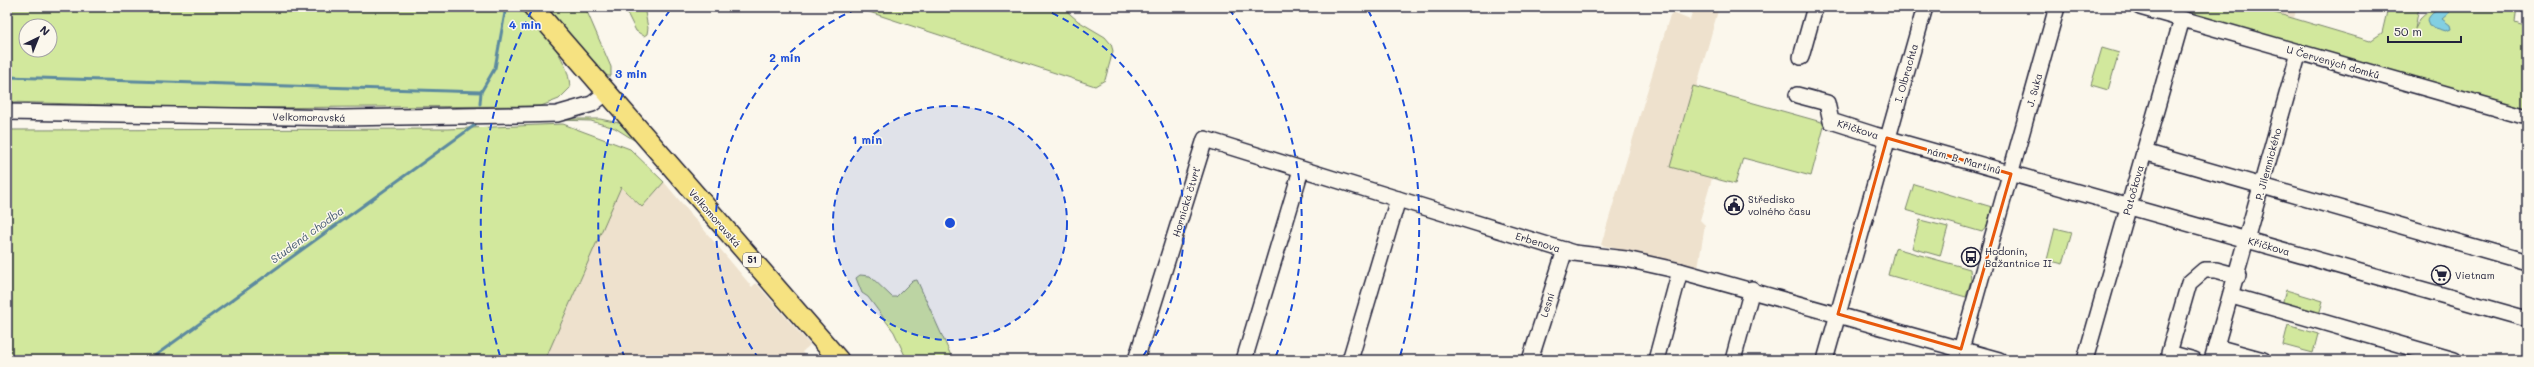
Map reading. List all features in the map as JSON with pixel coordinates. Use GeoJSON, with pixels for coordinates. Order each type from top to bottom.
{"type":"FeatureCollection","features":[{"type":"Feature","properties":{"kind":"main road","name":"Velkomoravská"},"geometry":{"type":"LineString","coordinates":[[532,7],[839,360]]}},
{"type":"Feature","properties":{"kind":"street"},"geometry":{"type":"LineString","coordinates":[[1801,57],[1815,7]]}},
{"type":"Feature","properties":{"kind":"street","name":"I. Olbrachta"},"geometry":{"type":"LineString","coordinates":[[1886,138],[1925,7]]}},
{"type":"Feature","properties":{"kind":"street","name":"J. Suka"},"geometry":{"type":"LineString","coordinates":[[2011,174],[2057,7]]}},
{"type":"Feature","properties":{"kind":"street","name":"U Červených domků"},"geometry":{"type":"LineString","coordinates":[[2140,7],[2527,117]]}},
{"type":"Feature","properties":{"kind":"street","name":"Patočkova"},"geometry":{"type":"LineString","coordinates":[[2085,360],[2182,19]]}},
{"type":"Feature","properties":{"kind":"street","name":"P. Jilemnického"},"geometry":{"type":"LineString","coordinates":[[2214,353],[2238,276],[2299,52]]}},
{"type":"Feature","properties":{"kind":"street","name":"Velkomoravská"},"geometry":{"type":"LineString","coordinates":[[7,112],[342,118],[520,116],[557,114],[592,104],[606,93]]}},
{"type":"Feature","properties":{"kind":"street","name":"Křičkova"},"geometry":{"type":"LineString","coordinates":[[1797,95],[1827,103],[1831,121],[1886,138]]}},
{"type":"Feature","properties":{"kind":"street"},"geometry":{"type":"LineString","coordinates":[[1825,360],[1886,138]]}},
{"type":"Feature","properties":{"kind":"street","name":"nám. B. Martinů"},"geometry":{"type":"LineString","coordinates":[[1886,138],[2011,174],[1959,355]]}},
{"type":"Feature","properties":{"kind":"street","name":"Hornická čtvrť"},"geometry":{"type":"LineString","coordinates":[[1136,360],[1205,139],[1398,199]]}},
{"type":"Feature","properties":{"kind":"street"},"geometry":{"type":"LineString","coordinates":[[2144,152],[2527,262]]}},
{"type":"Feature","properties":{"kind":"street"},"geometry":{"type":"LineString","coordinates":[[1244,360],[1301,170]]}},
{"type":"Feature","properties":{"kind":"street","name":"Křičkova"},"geometry":{"type":"LineString","coordinates":[[2011,174],[2128,205],[2527,319]]}},
{"type":"Feature","properties":{"kind":"street"},"geometry":{"type":"LineString","coordinates":[[1350,360],[1398,199]]}},
{"type":"Feature","properties":{"kind":"street","name":"Erbenova"},"geometry":{"type":"LineString","coordinates":[[1398,199],[1565,250],[1626,259],[1680,271],[1752,289],[1838,314]]}},
{"type":"Feature","properties":{"kind":"street","name":"Lesní"},"geometry":{"type":"LineString","coordinates":[[1530,360],[1565,250]]}},
{"type":"Feature","properties":{"kind":"street"},"geometry":{"type":"LineString","coordinates":[[2194,360],[2169,353],[2189,283],[2204,270],[2216,270],[2238,276]]}},
{"type":"Feature","properties":{"kind":"street"},"geometry":{"type":"LineString","coordinates":[[1656,360],[1680,271]]}},
{"type":"Feature","properties":{"kind":"street"},"geometry":{"type":"LineString","coordinates":[[1732,360],[1752,289]]}},
{"type":"Feature","properties":{"kind":"street"},"geometry":{"type":"LineString","coordinates":[[2232,296],[2454,360]]}},
{"type":"Feature","properties":{"kind":"street"},"geometry":{"type":"LineString","coordinates":[[1838,314],[1959,355],[1999,360]]}},
{"type":"Feature","properties":{"kind":"street"},"geometry":{"type":"LineString","coordinates":[[2214,353],[2263,360]]}},
{"type":"Feature","properties":{"kind":"highlighted area"},"geometry":{"type":"Polygon","coordinates":[[[1887,138],[2011,174],[1961,349],[1838,314],[1887,138]]]}},
{"type":"Feature","properties":{"kind":"shaded area"},"geometry":{"type":"Polygon","coordinates":[[[1694,7],[1719,7],[1675,163],[1713,175],[1700,220],[1705,225],[1698,268],[1601,245],[1670,15],[1673,13],[1690,20],[1694,7]]]}},
{"type":"Feature","properties":{"kind":"shaded area"},"geometry":{"type":"Polygon","coordinates":[[[2255,7],[2297,7],[2294,18],[2255,7]]]}},
{"type":"Feature","properties":{"kind":"shaded area"},"geometry":{"type":"Polygon","coordinates":[[[664,182],[752,287],[756,283],[810,345],[802,352],[808,360],[545,360],[621,186],[642,207],[664,182]]]}},
{"type":"Feature","properties":{"kind":"green space"},"geometry":{"type":"Polygon","coordinates":[[[7,7],[521,7],[553,44],[565,65],[570,88],[559,99],[541,106],[215,108],[7,102],[7,7]]]}},
{"type":"Feature","properties":{"kind":"green space"},"geometry":{"type":"Polygon","coordinates":[[[545,7],[585,7],[611,67],[611,76],[607,76],[545,7]]]}},
{"type":"Feature","properties":{"kind":"green space"},"geometry":{"type":"Polygon","coordinates":[[[624,7],[644,7],[648,28],[647,34],[644,36],[636,31],[624,7]]]}},
{"type":"Feature","properties":{"kind":"green space"},"geometry":{"type":"Polygon","coordinates":[[[854,7],[1062,7],[1078,21],[1105,37],[1111,44],[1113,51],[1105,80],[1095,86],[854,7]]]}},
{"type":"Feature","properties":{"kind":"green space"},"geometry":{"type":"Polygon","coordinates":[[[2149,7],[2255,7],[2370,41],[2382,33],[2388,7],[2419,7],[2415,29],[2420,19],[2433,7],[2517,7],[2515,22],[2527,26],[2527,114],[2149,7]]]}},
{"type":"Feature","properties":{"kind":"green space"},"geometry":{"type":"Polygon","coordinates":[[[2102,48],[2119,53],[2108,90],[2091,85],[2102,48]]]}},
{"type":"Feature","properties":{"kind":"green space"},"geometry":{"type":"Polygon","coordinates":[[[1693,86],[1825,123],[1811,176],[1743,158],[1735,184],[1670,167],[1693,86]]]}},
{"type":"Feature","properties":{"kind":"green space"},"geometry":{"type":"Polygon","coordinates":[[[524,119],[600,119],[619,123],[635,138],[634,140],[615,128],[591,121],[524,119]]]}},
{"type":"Feature","properties":{"kind":"green space"},"geometry":{"type":"Polygon","coordinates":[[[563,124],[630,149],[664,182],[642,207],[621,187],[545,360],[7,360],[7,130],[447,129],[563,124]]]}},
{"type":"Feature","properties":{"kind":"green space"},"geometry":{"type":"Polygon","coordinates":[[[1914,184],[1992,207],[1987,226],[1982,232],[1906,210],[1914,184]]]}},
{"type":"Feature","properties":{"kind":"green space"},"geometry":{"type":"Polygon","coordinates":[[[1920,220],[1948,227],[1940,256],[1912,248],[1920,220]]]}},
{"type":"Feature","properties":{"kind":"green space"},"geometry":{"type":"Polygon","coordinates":[[[2055,228],[2072,232],[2063,264],[2047,260],[2055,228]]]}},
{"type":"Feature","properties":{"kind":"green space"},"geometry":{"type":"Polygon","coordinates":[[[1895,248],[1970,269],[1971,280],[1966,297],[1888,275],[1895,248]]]}},
{"type":"Feature","properties":{"kind":"green space"},"geometry":{"type":"Polygon","coordinates":[[[860,275],[870,276],[892,297],[896,297],[912,281],[917,280],[953,360],[907,360],[894,332],[868,297],[862,293],[856,278],[860,275]]]}},
{"type":"Feature","properties":{"kind":"green space"},"geometry":{"type":"Polygon","coordinates":[[[2286,290],[2323,301],[2318,318],[2281,308],[2286,290]]]}},
{"type":"Feature","properties":{"kind":"green space"},"geometry":{"type":"Polygon","coordinates":[[[2288,325],[2318,334],[2313,353],[2283,345],[2288,325]]]}},
{"type":"Feature","properties":{"kind":"water"},"geometry":{"type":"Polygon","coordinates":[[[2446,9],[2449,13],[2442,19],[2450,25],[2451,29],[2446,31],[2429,26],[2427,21],[2432,14],[2439,10],[2446,9]]]}},
{"type":"Feature","properties":{"kind":"waterway","name":"Studená chodba"},"geometry":{"type":"LineString","coordinates":[[480,104],[481,92],[495,68],[506,7]]}},
{"type":"Feature","properties":{"kind":"waterway"},"geometry":{"type":"LineString","coordinates":[[7,77],[481,92]]}},
{"type":"Feature","properties":{"kind":"waterway","name":"Studená chodba"},"geometry":{"type":"LineString","coordinates":[[149,360],[475,125]]}},
{"type":"Feature","properties":{"kind":"place","name":"Středisko volného času"},"geometry":{"type":"Point","coordinates":[1734,205]}},
{"type":"Feature","properties":{"kind":"place","name":"Hodonín, Bažantnice II"},"geometry":{"type":"Point","coordinates":[1971,257]}},
{"type":"Feature","properties":{"kind":"place","name":"Vietnam"},"geometry":{"type":"Point","coordinates":[2441,275]}}]}
